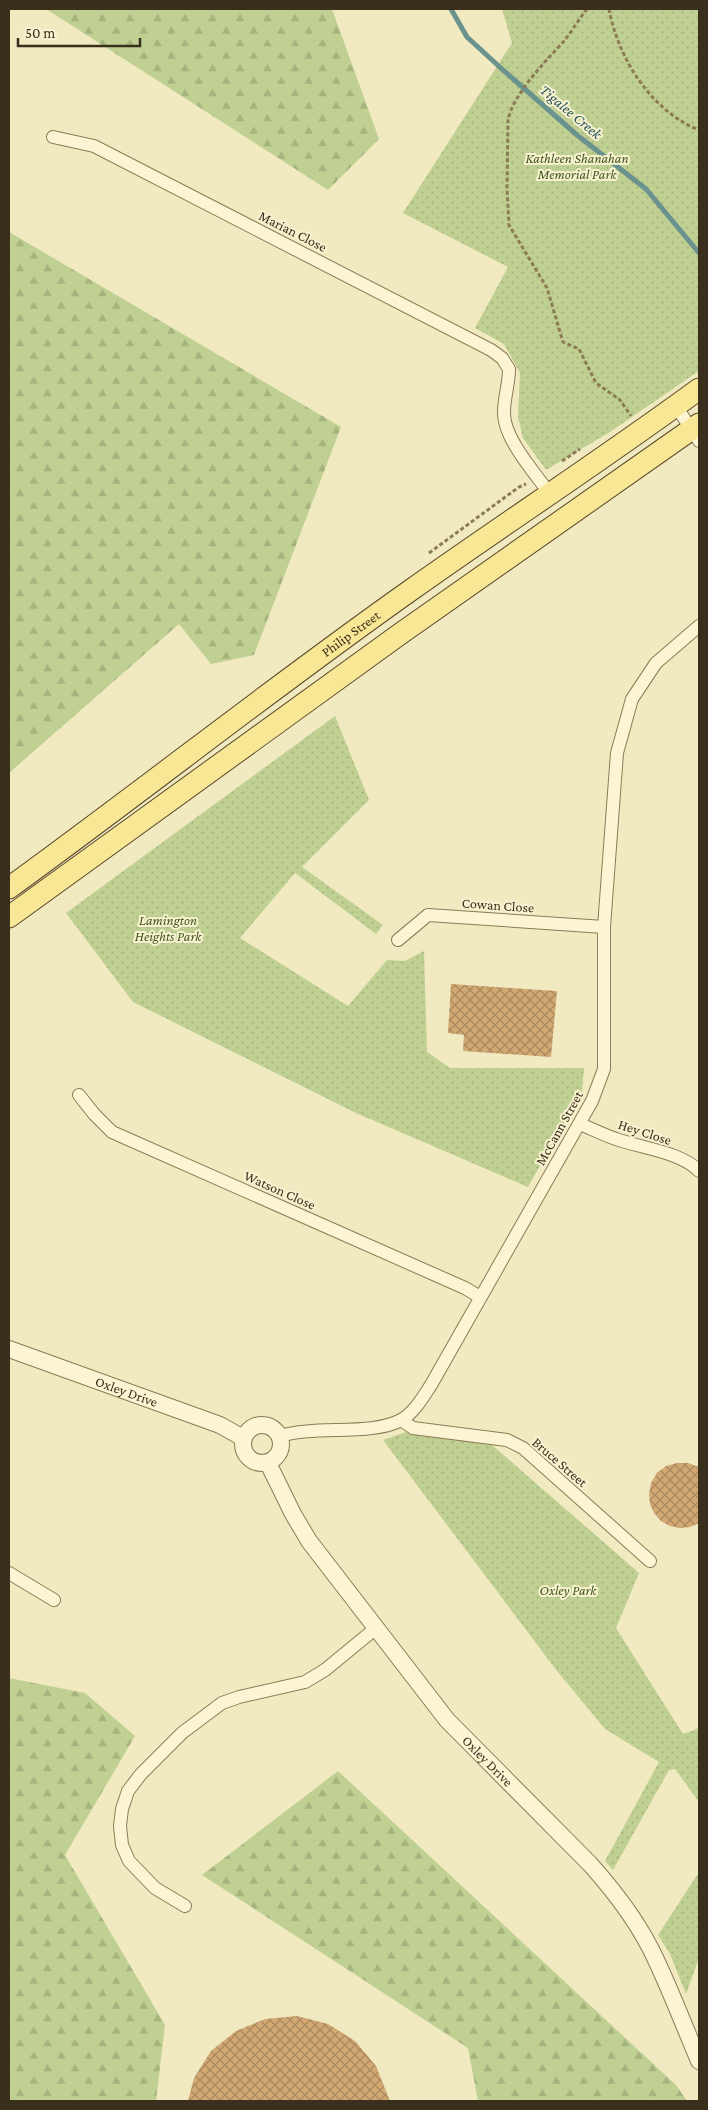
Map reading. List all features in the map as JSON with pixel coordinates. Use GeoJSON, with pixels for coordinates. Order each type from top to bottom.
{"type":"FeatureCollection","features":[{"type":"Feature","properties":{"kind":"main road","name":"Philip Street"},"geometry":{"type":"LineString","coordinates":[[9,888],[113,812],[280,685],[411,590],[699,389]]}},
{"type":"Feature","properties":{"kind":"main road","name":"Philip Street"},"geometry":{"type":"LineString","coordinates":[[9,916],[400,634],[697,431]]}},
{"type":"Feature","properties":{"kind":"street","name":"Marian Close"},"geometry":{"type":"LineString","coordinates":[[53,137],[94,146],[491,350],[502,358],[509,369],[504,414],[506,428],[550,494]]}},
{"type":"Feature","properties":{"kind":"street"},"geometry":{"type":"LineString","coordinates":[[676,406],[697,431]]}},
{"type":"Feature","properties":{"kind":"street","name":"McCann Street"},"geometry":{"type":"LineString","coordinates":[[402,1420],[418,1404],[431,1385],[580,1124],[592,1101],[604,1070],[604,927],[617,753],[632,699],[656,663],[699,626]]}},
{"type":"Feature","properties":{"kind":"street","name":"Cowan Close"},"geometry":{"type":"LineString","coordinates":[[398,940],[428,915],[604,927]]}},
{"type":"Feature","properties":{"kind":"street","name":"Watson Close"},"geometry":{"type":"LineString","coordinates":[[79,1095],[112,1132],[465,1288],[480,1297]]}},
{"type":"Feature","properties":{"kind":"street","name":"Hey Close"},"geometry":{"type":"LineString","coordinates":[[580,1124],[616,1139],[679,1158],[692,1164],[699,1171]]}},
{"type":"Feature","properties":{"kind":"street","name":"Oxley Drive"},"geometry":{"type":"LineString","coordinates":[[9,1349],[220,1425],[243,1438]]}},
{"type":"Feature","properties":{"kind":"street"},"geometry":{"type":"LineString","coordinates":[[280,1436],[296,1431],[382,1426],[402,1420]]}},
{"type":"Feature","properties":{"kind":"street","name":"Bruce Street"},"geometry":{"type":"LineString","coordinates":[[402,1420],[413,1428],[506,1440],[523,1448],[650,1561]]}},
{"type":"Feature","properties":{"kind":"street"},"geometry":{"type":"LineString","coordinates":[[264,1425],[271,1426],[280,1436],[282,1444],[280,1452],[275,1459],[268,1463],[254,1462],[244,1453],[243,1438],[251,1428],[264,1425]]}},
{"type":"Feature","properties":{"kind":"street","name":"Oxley Drive"},"geometry":{"type":"LineString","coordinates":[[268,1463],[309,1541],[447,1720],[610,1886],[643,1934],[657,1960],[699,2061]]}},
{"type":"Feature","properties":{"kind":"street"},"geometry":{"type":"LineString","coordinates":[[9,1573],[54,1600]]}},
{"type":"Feature","properties":{"kind":"street"},"geometry":{"type":"LineString","coordinates":[[185,1906],[155,1888],[128,1861],[122,1845],[120,1826],[122,1809],[128,1791],[141,1774],[182,1733],[222,1704],[239,1697],[305,1682],[325,1670],[376,1628]]}},
{"type":"Feature","properties":{"kind":"path"},"geometry":{"type":"LineString","coordinates":[[587,9],[518,97],[510,110],[508,120],[507,188],[509,225],[547,288],[563,342],[579,350],[596,383],[620,400],[634,419]]}},
{"type":"Feature","properties":{"kind":"path"},"geometry":{"type":"LineString","coordinates":[[609,9],[621,51],[635,74],[656,101],[677,118],[699,130]]}},
{"type":"Feature","properties":{"kind":"green space"},"geometry":{"type":"Polygon","coordinates":[[[46,9],[332,9],[379,139],[328,190],[46,9]]]}},
{"type":"Feature","properties":{"kind":"green space","name":"Kathleen Shanahan Memorial Park"},"geometry":{"type":"Polygon","coordinates":[[[502,9],[699,9],[699,371],[610,432],[546,470],[523,438],[518,417],[520,373],[504,344],[475,328],[508,267],[403,213],[512,43],[502,9]]]}},
{"type":"Feature","properties":{"kind":"green space"},"geometry":{"type":"Polygon","coordinates":[[[9,232],[341,427],[254,655],[211,664],[179,624],[9,773],[9,232]]]}},
{"type":"Feature","properties":{"kind":"green space","name":"Lamington Heights Park"},"geometry":{"type":"Polygon","coordinates":[[[335,716],[369,800],[302,867],[383,925],[376,934],[295,873],[240,938],[348,1006],[387,960],[405,961],[424,951],[427,1052],[450,1068],[584,1068],[582,1091],[528,1187],[356,1113],[133,1002],[66,913],[335,716]]]}},
{"type":"Feature","properties":{"kind":"green space","name":"Oxley Park"},"geometry":{"type":"Polygon","coordinates":[[[409,1431],[484,1438],[639,1573],[616,1628],[683,1734],[699,1728],[699,1802],[675,1769],[669,1770],[613,1870],[605,1861],[659,1762],[605,1729],[557,1671],[383,1440],[409,1431]]]}},
{"type":"Feature","properties":{"kind":"green space"},"geometry":{"type":"Polygon","coordinates":[[[9,1678],[85,1693],[135,1736],[65,1855],[165,2025],[156,2101],[9,2101],[9,1678]]]}},
{"type":"Feature","properties":{"kind":"green space"},"geometry":{"type":"Polygon","coordinates":[[[338,1771],[676,2085],[687,2101],[478,2101],[468,2048],[202,1875],[338,1771]]]}},
{"type":"Feature","properties":{"kind":"green space"},"geometry":{"type":"Polygon","coordinates":[[[699,1872],[699,1958],[686,1994],[670,1954],[658,1935],[699,1872]]]}},
{"type":"Feature","properties":{"kind":"building"},"geometry":{"type":"Polygon","coordinates":[[[451,984],[557,991],[551,1057],[463,1051],[464,1035],[448,1033],[451,984]]]}},
{"type":"Feature","properties":{"kind":"building"},"geometry":{"type":"Polygon","coordinates":[[[688,1463],[699,1467],[699,1523],[690,1527],[670,1526],[661,1521],[654,1513],[650,1504],[651,1483],[657,1473],[666,1466],[688,1463]]]}},
{"type":"Feature","properties":{"kind":"building"},"geometry":{"type":"Polygon","coordinates":[[[297,2016],[328,2024],[355,2041],[376,2066],[390,2101],[188,2101],[194,2078],[211,2051],[236,2031],[265,2019],[297,2016]]]}},
{"type":"Feature","properties":{"kind":"waterway","name":"Tigalee Creek"},"geometry":{"type":"LineString","coordinates":[[451,9],[467,37],[577,135],[646,189],[699,253]]}}]}
